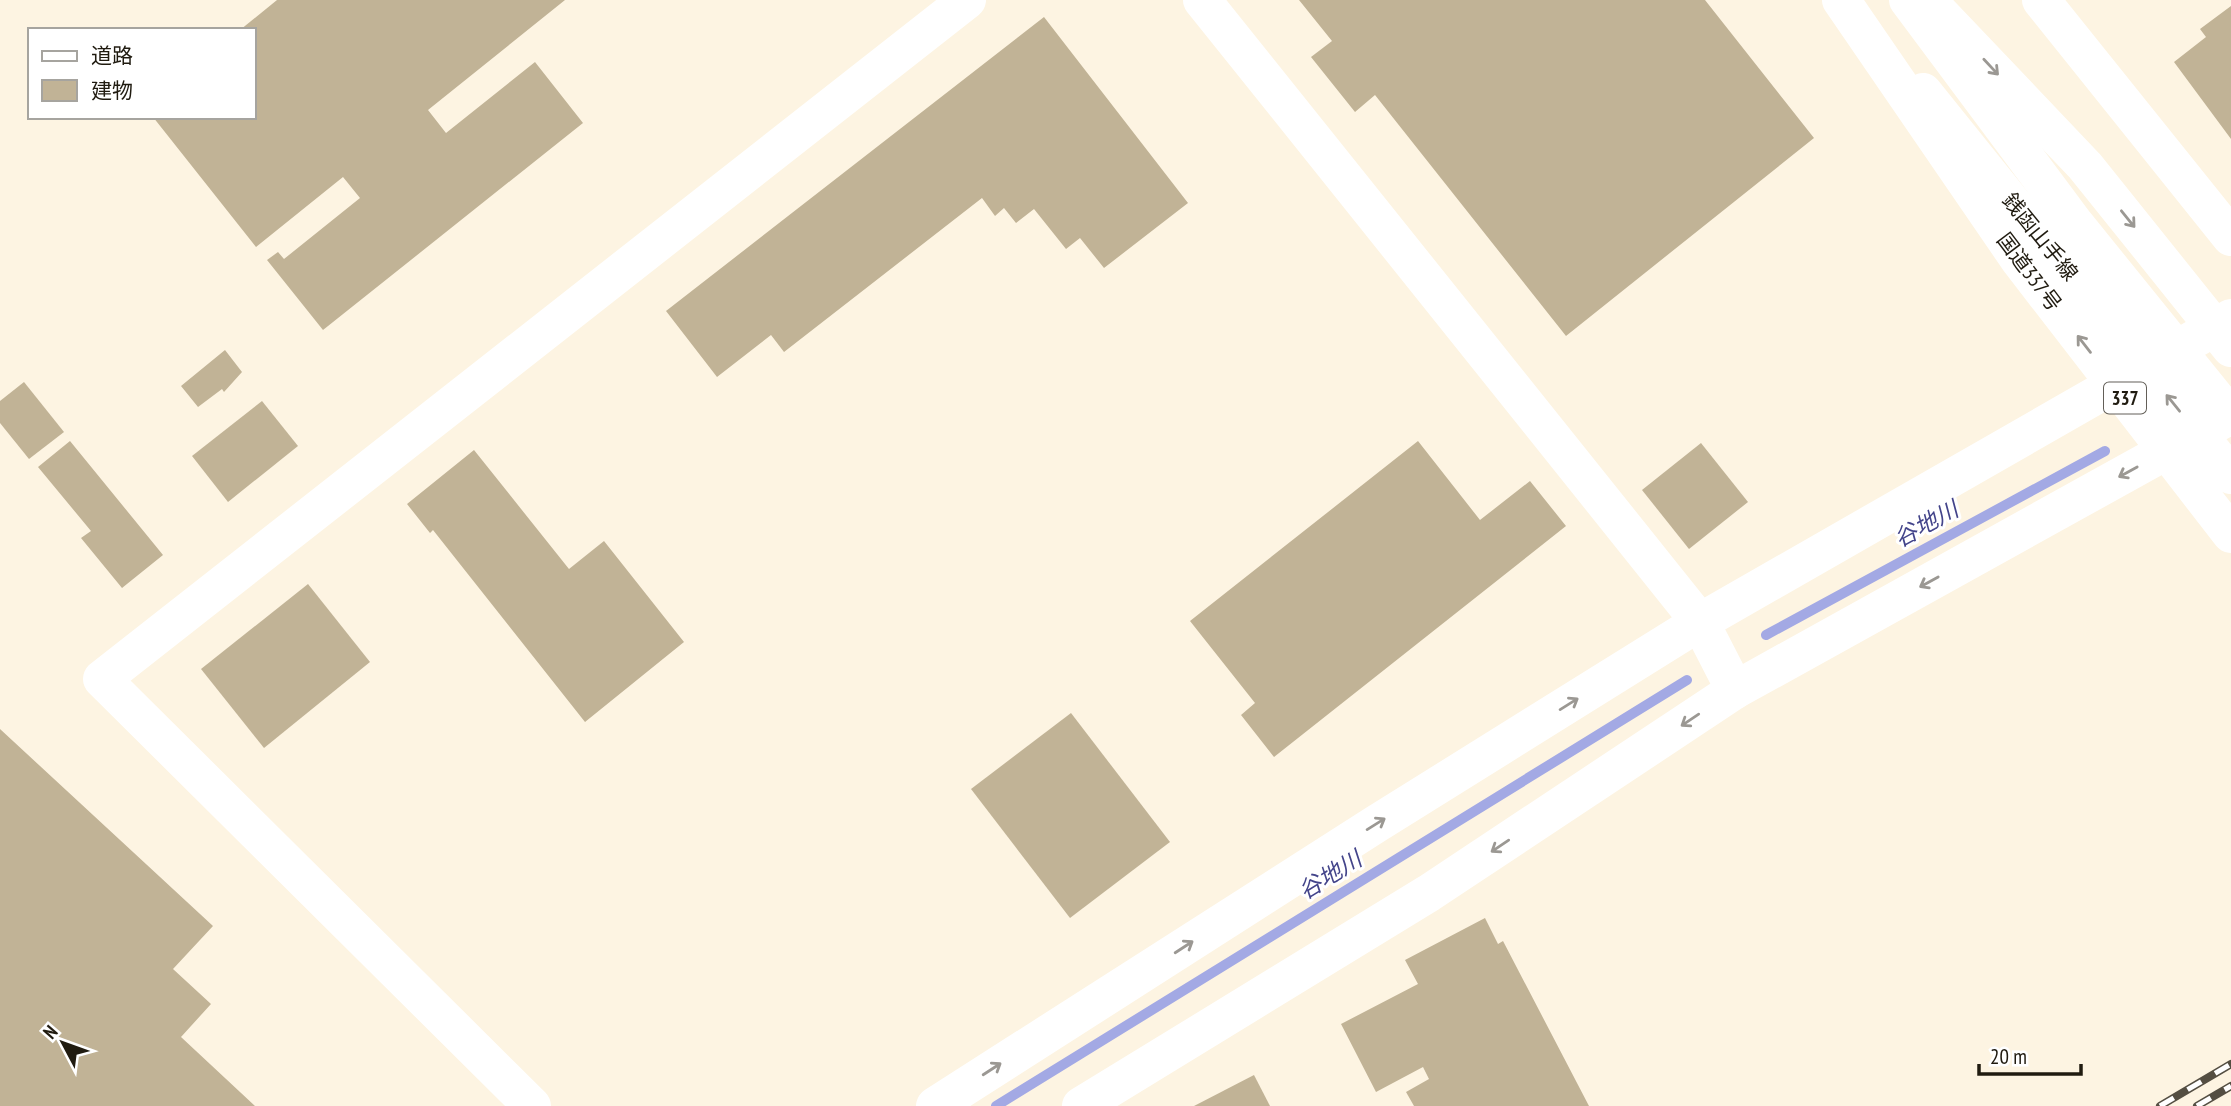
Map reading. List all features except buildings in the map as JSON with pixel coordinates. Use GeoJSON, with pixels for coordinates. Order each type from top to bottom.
{"type":"FeatureCollection","features":[{"type":"Feature","properties":{"kind":"main road"},"geometry":{"type":"LineString","coordinates":[[532,1106],[102,680],[967,0]]}},
{"type":"Feature","properties":{"kind":"main road"},"geometry":{"type":"LineString","coordinates":[[1202,0],[1700,622],[1735,690]]}},
{"type":"Feature","properties":{"kind":"main road","name":"国道337号"},"geometry":{"type":"LineString","coordinates":[[1841,0],[2046,242],[2231,534]]}},
{"type":"Feature","properties":{"kind":"main road","name":"銭函山手線"},"geometry":{"type":"LineString","coordinates":[[1848,0],[2046,242],[2231,475]]}},
{"type":"Feature","properties":{"kind":"main road","name":"銭函山手線"},"geometry":{"type":"LineString","coordinates":[[1908,0],[2046,242],[2231,416]]}},
{"type":"Feature","properties":{"kind":"main road"},"geometry":{"type":"LineString","coordinates":[[1927,0],[2085,166],[2231,348]]}},
{"type":"Feature","properties":{"kind":"main road"},"geometry":{"type":"LineString","coordinates":[[2041,0],[2231,237]]}},
{"type":"Feature","properties":{"kind":"main road"},"geometry":{"type":"LineString","coordinates":[[935,1106],[1376,824],[1700,622],[2231,318]]}},
{"type":"Feature","properties":{"kind":"main road"},"geometry":{"type":"LineString","coordinates":[[1081,1106],[1429,893],[1735,690],[2231,416]]}},
{"type":"Feature","properties":{"kind":"waterway","name":"谷地川"},"geometry":{"type":"LineString","coordinates":[[1766,635],[2105,451]]}},
{"type":"Feature","properties":{"kind":"waterway","name":"谷地川"},"geometry":{"type":"LineString","coordinates":[[996,1106],[1687,680]]}},
{"type":"Feature","properties":{"kind":"railway"},"geometry":{"type":"LineString","coordinates":[[2160,1106],[2231,1064]]}},
{"type":"Feature","properties":{"kind":"railway"},"geometry":{"type":"LineString","coordinates":[[2197,1106],[2231,1086]]}}]}
